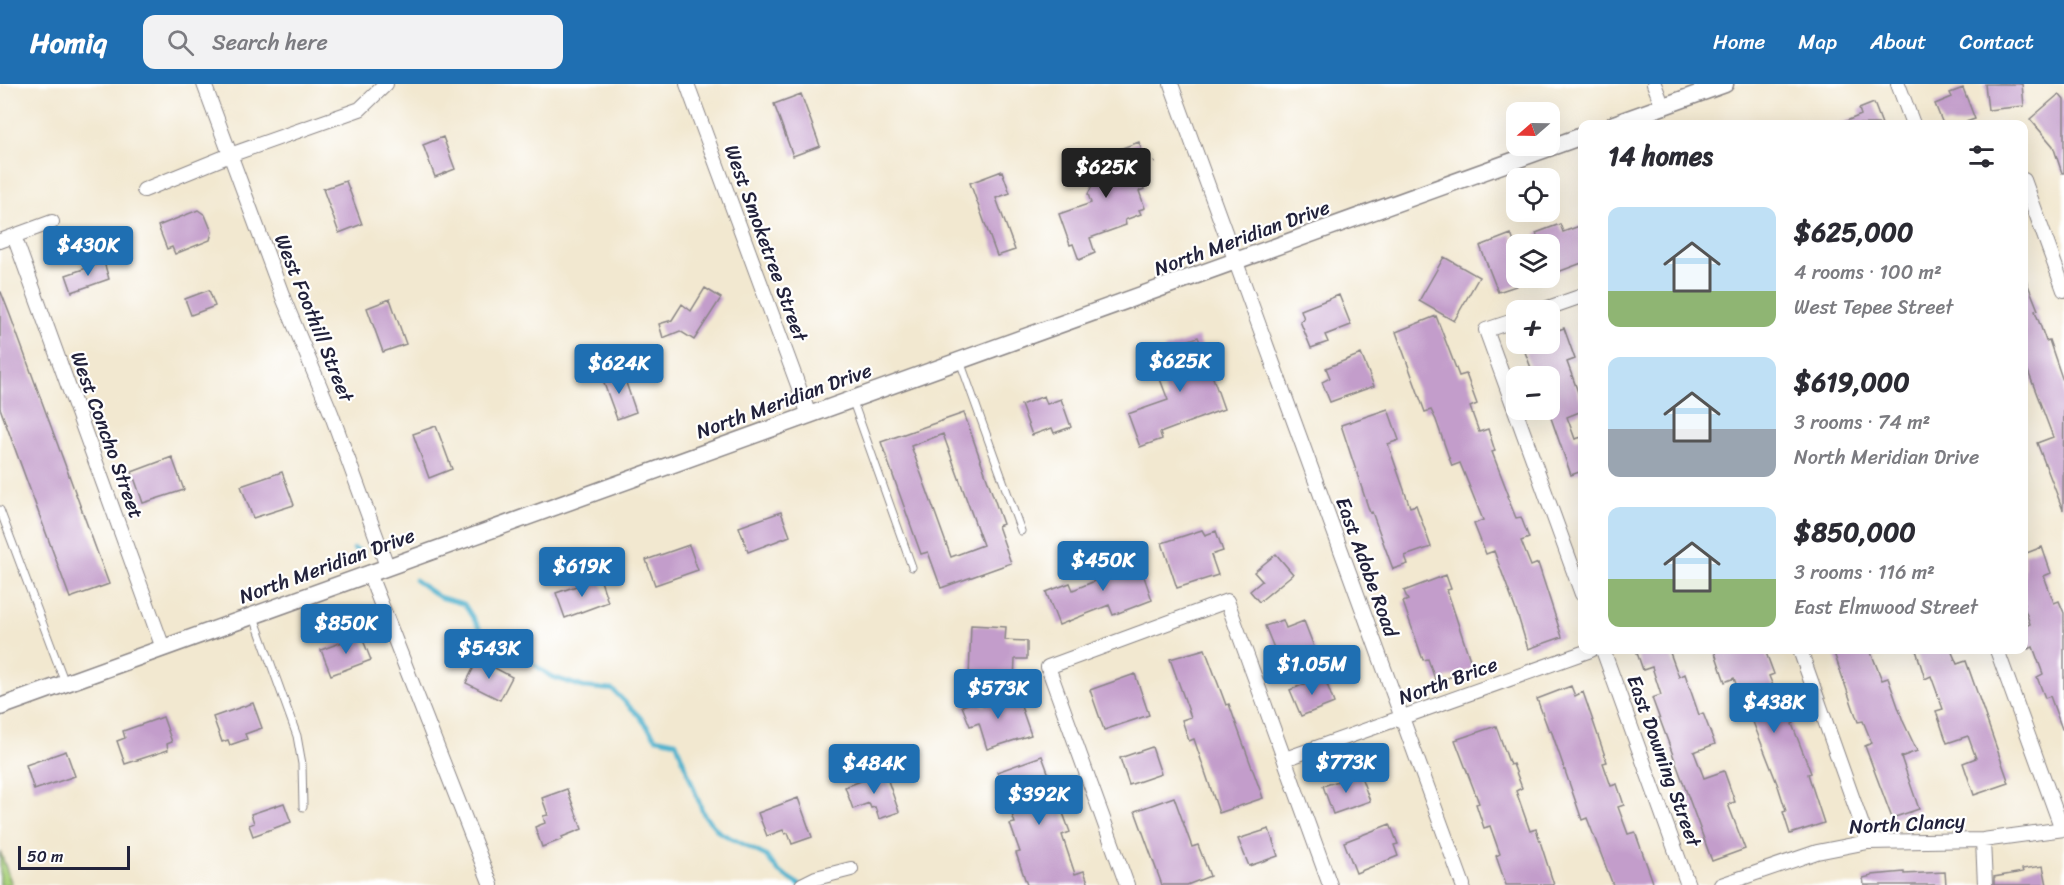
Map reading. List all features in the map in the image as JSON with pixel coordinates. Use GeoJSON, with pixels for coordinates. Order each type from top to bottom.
{"type":"FeatureCollection","features":[{"type":"Feature","properties":{"kind":"street","name":"West Foothill Street"},"geometry":{"type":"LineString","coordinates":[[204,84],[284,300],[331,413],[387,566]]}},
{"type":"Feature","properties":{"kind":"street"},"geometry":{"type":"LineString","coordinates":[[144,190],[230,155],[360,109],[386,84]]}},
{"type":"Feature","properties":{"kind":"street","name":"West Smoketree Street"},"geometry":{"type":"LineString","coordinates":[[687,84],[808,415]]}},
{"type":"Feature","properties":{"kind":"street","name":"East Adobe Road"},"geometry":{"type":"LineString","coordinates":[[1171,84],[1463,885]]}},
{"type":"Feature","properties":{"kind":"street"},"geometry":{"type":"LineString","coordinates":[[1654,84],[1663,107]]}},
{"type":"Feature","properties":{"kind":"street"},"geometry":{"type":"LineString","coordinates":[[1626,120],[1725,84]]}},
{"type":"Feature","properties":{"kind":"street"},"geometry":{"type":"LineString","coordinates":[[1898,84],[1912,120]]}},
{"type":"Feature","properties":{"kind":"street","name":"North Meridian Drive"},"geometry":{"type":"LineString","coordinates":[[0,707],[1578,137]]}},
{"type":"Feature","properties":{"kind":"street"},"geometry":{"type":"LineString","coordinates":[[2028,191],[2064,290]]}},
{"type":"Feature","properties":{"kind":"street"},"geometry":{"type":"LineString","coordinates":[[0,241],[52,222]]}},
{"type":"Feature","properties":{"kind":"street","name":"West Concho Street"},"geometry":{"type":"LineString","coordinates":[[14,236],[163,648]]}},
{"type":"Feature","properties":{"kind":"street"},"geometry":{"type":"LineString","coordinates":[[1560,304],[1578,297]]}},
{"type":"Feature","properties":{"kind":"street"},"geometry":{"type":"LineString","coordinates":[[1506,323],[1486,330],[1578,583]]}},
{"type":"Feature","properties":{"kind":"street"},"geometry":{"type":"LineString","coordinates":[[369,573],[491,885]]}},
{"type":"Feature","properties":{"kind":"street"},"geometry":{"type":"LineString","coordinates":[[1127,885],[1048,667],[1227,601],[1330,885]]}},
{"type":"Feature","properties":{"kind":"street","name":"North Brice"},"geometry":{"type":"LineString","coordinates":[[1285,759],[1580,654]]}},
{"type":"Feature","properties":{"kind":"street","name":"East Downing Street"},"geometry":{"type":"LineString","coordinates":[[1603,654],[1688,885]]}},
{"type":"Feature","properties":{"kind":"street"},"geometry":{"type":"LineString","coordinates":[[1801,654],[1869,842]]}},
{"type":"Feature","properties":{"kind":"street"},"geometry":{"type":"LineString","coordinates":[[1997,654],[2063,829]]}},
{"type":"Feature","properties":{"kind":"street","name":"North Clancy"},"geometry":{"type":"LineString","coordinates":[[1720,885],[1817,852],[1869,842],[1983,840],[2063,829]]}},
{"type":"Feature","properties":{"kind":"street"},"geometry":{"type":"LineString","coordinates":[[1983,840],[1985,885]]}},
{"type":"Feature","properties":{"kind":"street"},"geometry":{"type":"LineString","coordinates":[[802,885],[816,878],[850,869]]}},
{"type":"Feature","properties":{"kind":"lane"},"geometry":{"type":"LineString","coordinates":[[960,361],[1021,531]]}},
{"type":"Feature","properties":{"kind":"lane"},"geometry":{"type":"LineString","coordinates":[[852,399],[912,567]]}},
{"type":"Feature","properties":{"kind":"lane"},"geometry":{"type":"LineString","coordinates":[[0,510],[65,683]]}},
{"type":"Feature","properties":{"kind":"lane"},"geometry":{"type":"LineString","coordinates":[[254,615],[297,736],[302,764],[303,807]]}},
{"type":"Feature","properties":{"kind":"path"},"geometry":{"type":"LineString","coordinates":[[1131,170],[1157,161]]}},
{"type":"Feature","properties":{"kind":"green space"},"geometry":{"type":"Polygon","coordinates":[[[0,851],[12,885],[0,885],[0,851]]]}},
{"type":"Feature","properties":{"kind":"building"},"geometry":{"type":"Polygon","coordinates":[[[1985,84],[2022,84],[2024,106],[1988,110],[1985,84]]]}},
{"type":"Feature","properties":{"kind":"building"},"geometry":{"type":"Polygon","coordinates":[[[1963,88],[1975,119],[1941,120],[1935,104],[1952,97],[1950,93],[1963,88]]]}},
{"type":"Feature","properties":{"kind":"building"},"geometry":{"type":"Polygon","coordinates":[[[801,94],[820,146],[793,156],[774,104],[801,94]]]}},
{"type":"Feature","properties":{"kind":"building"},"geometry":{"type":"Polygon","coordinates":[[[2059,94],[2064,100],[2064,173],[2062,173],[2053,146],[2030,119],[2059,94]]]}},
{"type":"Feature","properties":{"kind":"building"},"geometry":{"type":"Polygon","coordinates":[[[1874,103],[1880,120],[1849,120],[1861,115],[1859,109],[1874,103]]]}},
{"type":"Feature","properties":{"kind":"building"},"geometry":{"type":"Polygon","coordinates":[[[443,137],[455,169],[435,177],[423,145],[443,137]]]}},
{"type":"Feature","properties":{"kind":"building"},"geometry":{"type":"Polygon","coordinates":[[[1139,142],[1143,154],[1133,158],[1144,189],[1139,191],[1145,208],[1139,210],[1141,214],[1125,220],[1126,225],[1090,238],[1095,253],[1079,260],[1073,244],[1070,245],[1059,214],[1091,203],[1088,194],[1094,182],[1086,161],[1139,142]]]}},
{"type":"Feature","properties":{"kind":"building"},"geometry":{"type":"Polygon","coordinates":[[[1002,171],[1010,193],[996,198],[1015,250],[997,256],[970,183],[1002,171]]]}},
{"type":"Feature","properties":{"kind":"building"},"geometry":{"type":"Polygon","coordinates":[[[346,181],[362,224],[339,233],[323,189],[346,181]]]}},
{"type":"Feature","properties":{"kind":"building"},"geometry":{"type":"Polygon","coordinates":[[[198,210],[205,215],[212,232],[210,240],[175,254],[172,247],[167,249],[158,226],[198,210]]]}},
{"type":"Feature","properties":{"kind":"building"},"geometry":{"type":"Polygon","coordinates":[[[1560,224],[1563,232],[1578,226],[1578,264],[1560,271],[1560,234],[1536,234],[1560,224]]]}},
{"type":"Feature","properties":{"kind":"building"},"geometry":{"type":"Polygon","coordinates":[[[1506,236],[1506,288],[1510,288],[1498,292],[1480,246],[1506,236]]]}},
{"type":"Feature","properties":{"kind":"building"},"geometry":{"type":"Polygon","coordinates":[[[1444,257],[1479,277],[1454,321],[1419,301],[1444,257]]]}},
{"type":"Feature","properties":{"kind":"building"},"geometry":{"type":"Polygon","coordinates":[[[104,262],[109,279],[72,292],[66,275],[104,262]]]}},
{"type":"Feature","properties":{"kind":"building"},"geometry":{"type":"Polygon","coordinates":[[[2028,285],[2038,310],[2035,311],[2046,341],[2049,340],[2064,384],[2063,510],[2037,443],[2053,437],[2028,371],[2028,285]]]}},
{"type":"Feature","properties":{"kind":"building"},"geometry":{"type":"Polygon","coordinates":[[[705,288],[721,298],[694,340],[680,331],[663,338],[659,324],[672,320],[682,304],[691,311],[705,288]]]}},
{"type":"Feature","properties":{"kind":"building"},"geometry":{"type":"Polygon","coordinates":[[[209,290],[215,306],[191,315],[185,299],[209,290]]]}},
{"type":"Feature","properties":{"kind":"building"},"geometry":{"type":"Polygon","coordinates":[[[0,292],[109,584],[70,598],[0,408],[0,292]]]}},
{"type":"Feature","properties":{"kind":"building"},"geometry":{"type":"Polygon","coordinates":[[[1339,295],[1351,325],[1325,335],[1328,342],[1311,348],[1300,321],[1304,319],[1301,310],[1339,295]]]}},
{"type":"Feature","properties":{"kind":"building"},"geometry":{"type":"Polygon","coordinates":[[[390,299],[406,344],[383,352],[367,308],[390,299]]]}},
{"type":"Feature","properties":{"kind":"building"},"geometry":{"type":"Polygon","coordinates":[[[1436,316],[1459,376],[1466,374],[1477,404],[1470,407],[1479,432],[1488,429],[1495,451],[1492,452],[1509,496],[1507,496],[1516,518],[1521,517],[1529,538],[1521,541],[1531,566],[1538,563],[1562,637],[1528,649],[1494,551],[1486,554],[1474,524],[1483,520],[1460,463],[1452,466],[1431,410],[1425,412],[1396,332],[1436,316]]]}},
{"type":"Feature","properties":{"kind":"building"},"geometry":{"type":"Polygon","coordinates":[[[1564,328],[1575,359],[1567,362],[1578,392],[1578,413],[1567,417],[1575,439],[1578,438],[1578,472],[1571,475],[1552,420],[1560,420],[1560,366],[1530,366],[1526,354],[1560,354],[1560,329],[1564,328]]]}},
{"type":"Feature","properties":{"kind":"building"},"geometry":{"type":"Polygon","coordinates":[[[1198,337],[1204,352],[1213,351],[1218,365],[1217,369],[1211,372],[1224,409],[1160,433],[1162,439],[1140,447],[1128,414],[1168,400],[1157,371],[1170,364],[1164,349],[1198,337]]]}},
{"type":"Feature","properties":{"kind":"building"},"geometry":{"type":"Polygon","coordinates":[[[1361,354],[1374,386],[1330,402],[1322,382],[1330,378],[1326,368],[1361,354]]]}},
{"type":"Feature","properties":{"kind":"building"},"geometry":{"type":"Polygon","coordinates":[[[622,371],[636,412],[617,419],[602,378],[622,371]]]}},
{"type":"Feature","properties":{"kind":"building"},"geometry":{"type":"Polygon","coordinates":[[[1044,396],[1047,404],[1061,399],[1071,427],[1054,433],[1052,428],[1032,435],[1021,405],[1044,396]]]}},
{"type":"Feature","properties":{"kind":"building"},"geometry":{"type":"Polygon","coordinates":[[[1388,409],[1399,440],[1388,444],[1410,507],[1416,505],[1431,547],[1405,556],[1408,564],[1393,569],[1372,512],[1370,513],[1341,425],[1388,409]]]}},
{"type":"Feature","properties":{"kind":"building"},"geometry":{"type":"Polygon","coordinates":[[[964,413],[1003,524],[998,526],[1011,563],[941,588],[928,552],[921,554],[881,442],[964,413]],[[943,434],[911,446],[951,557],[983,545],[943,434]]]}},
{"type":"Feature","properties":{"kind":"building"},"geometry":{"type":"Polygon","coordinates":[[[436,426],[452,469],[429,478],[413,434],[436,426]]]}},
{"type":"Feature","properties":{"kind":"building"},"geometry":{"type":"Polygon","coordinates":[[[172,457],[184,490],[143,503],[132,472],[172,457]]]}},
{"type":"Feature","properties":{"kind":"building"},"geometry":{"type":"Polygon","coordinates":[[[282,472],[294,505],[253,518],[241,486],[282,472]]]}},
{"type":"Feature","properties":{"kind":"building"},"geometry":{"type":"Polygon","coordinates":[[[781,512],[790,536],[748,552],[739,527],[781,512]]]}},
{"type":"Feature","properties":{"kind":"building"},"geometry":{"type":"Polygon","coordinates":[[[1202,530],[1205,535],[1216,531],[1223,551],[1211,555],[1218,575],[1177,588],[1162,543],[1202,530]]]}},
{"type":"Feature","properties":{"kind":"building"},"geometry":{"type":"Polygon","coordinates":[[[689,545],[698,570],[655,585],[646,560],[689,545]]]}},
{"type":"Feature","properties":{"kind":"building"},"geometry":{"type":"Polygon","coordinates":[[[2042,547],[2051,573],[2044,576],[2054,603],[2059,601],[2064,613],[2064,729],[2062,729],[2050,696],[2045,698],[2037,677],[2043,674],[2033,647],[2028,649],[2028,625],[2030,624],[2028,618],[2028,552],[2042,547]]]}},
{"type":"Feature","properties":{"kind":"building"},"geometry":{"type":"Polygon","coordinates":[[[1276,554],[1293,574],[1259,602],[1250,591],[1262,581],[1254,572],[1276,554]]]}},
{"type":"Feature","properties":{"kind":"building"},"geometry":{"type":"Polygon","coordinates":[[[1137,556],[1152,600],[1113,615],[1109,605],[1059,625],[1046,592],[1070,583],[1073,590],[1100,579],[1097,570],[1137,556]]]}},
{"type":"Feature","properties":{"kind":"building"},"geometry":{"type":"Polygon","coordinates":[[[1446,575],[1451,589],[1447,590],[1473,669],[1436,682],[1428,659],[1423,660],[1403,602],[1408,600],[1404,591],[1446,575]]]}},
{"type":"Feature","properties":{"kind":"building"},"geometry":{"type":"Polygon","coordinates":[[[600,578],[608,602],[565,618],[556,593],[600,578]]]}},
{"type":"Feature","properties":{"kind":"building"},"geometry":{"type":"Polygon","coordinates":[[[1283,620],[1286,628],[1304,621],[1316,652],[1278,666],[1273,654],[1276,653],[1265,626],[1283,620]]]}},
{"type":"Feature","properties":{"kind":"building"},"geometry":{"type":"Polygon","coordinates":[[[971,625],[1006,627],[1005,640],[1027,641],[1027,659],[1015,659],[1014,680],[969,678],[971,625]]]}},
{"type":"Feature","properties":{"kind":"building"},"geometry":{"type":"Polygon","coordinates":[[[361,635],[371,660],[331,675],[321,650],[361,635]]]}},
{"type":"Feature","properties":{"kind":"building"},"geometry":{"type":"Polygon","coordinates":[[[1205,649],[1226,705],[1229,704],[1263,798],[1219,813],[1194,739],[1189,741],[1182,720],[1191,717],[1170,659],[1205,649]]]}},
{"type":"Feature","properties":{"kind":"building"},"geometry":{"type":"Polygon","coordinates":[[[1637,654],[1670,654],[1679,677],[1685,674],[1699,715],[1703,713],[1715,744],[1694,752],[1704,778],[1724,771],[1735,802],[1728,804],[1745,849],[1712,861],[1652,698],[1661,695],[1652,667],[1643,670],[1637,654]]]}},
{"type":"Feature","properties":{"kind":"building"},"geometry":{"type":"Polygon","coordinates":[[[1715,654],[1766,654],[1774,674],[1769,676],[1781,705],[1786,703],[1794,723],[1792,724],[1811,773],[1808,774],[1824,823],[1790,834],[1778,786],[1739,686],[1737,687],[1734,678],[1725,682],[1715,654]]]}},
{"type":"Feature","properties":{"kind":"building"},"geometry":{"type":"Polygon","coordinates":[[[1834,654],[1872,654],[1882,680],[1888,678],[1903,721],[1917,751],[1901,757],[1919,809],[1892,818],[1865,746],[1872,743],[1863,721],[1858,722],[1834,654]]]}},
{"type":"Feature","properties":{"kind":"building"},"geometry":{"type":"Polygon","coordinates":[[[1917,654],[1953,654],[1957,664],[1966,661],[2009,783],[1974,795],[1963,763],[1976,758],[1968,736],[1947,743],[1936,711],[1943,709],[1931,676],[1925,679],[1917,654]]]}},
{"type":"Feature","properties":{"kind":"building"},"geometry":{"type":"Polygon","coordinates":[[[478,659],[512,677],[500,700],[466,683],[478,659]]]}},
{"type":"Feature","properties":{"kind":"building"},"geometry":{"type":"Polygon","coordinates":[[[1135,674],[1149,715],[1104,730],[1090,690],[1135,674]]]}},
{"type":"Feature","properties":{"kind":"building"},"geometry":{"type":"Polygon","coordinates":[[[1324,676],[1334,703],[1301,716],[1290,690],[1324,676]]]}},
{"type":"Feature","properties":{"kind":"building"},"geometry":{"type":"Polygon","coordinates":[[[1571,686],[1575,696],[1583,692],[1607,762],[1603,763],[1611,786],[1617,784],[1624,805],[1618,807],[1628,834],[1635,832],[1654,885],[1613,885],[1587,818],[1582,820],[1551,730],[1549,731],[1537,699],[1571,686]]]}},
{"type":"Feature","properties":{"kind":"building"},"geometry":{"type":"Polygon","coordinates":[[[979,695],[983,706],[1017,695],[1031,735],[987,749],[979,723],[970,726],[962,706],[968,704],[966,699],[979,695]]]}},
{"type":"Feature","properties":{"kind":"building"},"geometry":{"type":"Polygon","coordinates":[[[253,703],[262,728],[245,734],[247,739],[230,745],[228,740],[222,742],[213,717],[253,703]]]}},
{"type":"Feature","properties":{"kind":"building"},"geometry":{"type":"Polygon","coordinates":[[[163,717],[172,742],[167,744],[168,750],[125,764],[117,741],[125,738],[123,731],[163,717]]]}},
{"type":"Feature","properties":{"kind":"building"},"geometry":{"type":"Polygon","coordinates":[[[1496,726],[1510,765],[1513,764],[1522,788],[1516,791],[1530,831],[1536,829],[1554,885],[1506,885],[1496,856],[1500,854],[1490,826],[1484,828],[1476,804],[1479,803],[1455,740],[1496,726]]]}},
{"type":"Feature","properties":{"kind":"building"},"geometry":{"type":"Polygon","coordinates":[[[1152,747],[1161,774],[1129,785],[1120,758],[1152,747]]]}},
{"type":"Feature","properties":{"kind":"building"},"geometry":{"type":"Polygon","coordinates":[[[66,751],[75,776],[34,790],[26,765],[66,751]]]}},
{"type":"Feature","properties":{"kind":"building"},"geometry":{"type":"Polygon","coordinates":[[[1042,756],[1070,832],[1062,835],[1075,874],[1084,871],[1089,885],[1027,885],[1016,853],[1020,852],[1010,824],[1015,823],[997,772],[1042,756]]]}},
{"type":"Feature","properties":{"kind":"building"},"geometry":{"type":"Polygon","coordinates":[[[885,772],[899,812],[879,819],[875,807],[871,808],[869,803],[853,809],[845,787],[885,772]]]}},
{"type":"Feature","properties":{"kind":"building"},"geometry":{"type":"Polygon","coordinates":[[[1360,774],[1370,801],[1333,814],[1323,786],[1360,774]]]}},
{"type":"Feature","properties":{"kind":"building"},"geometry":{"type":"Polygon","coordinates":[[[567,789],[582,829],[542,847],[535,827],[545,823],[543,816],[548,815],[542,798],[567,789]]]}},
{"type":"Feature","properties":{"kind":"building"},"geometry":{"type":"Polygon","coordinates":[[[1174,797],[1192,847],[1198,845],[1210,876],[1187,885],[1162,885],[1135,811],[1174,797]]]}},
{"type":"Feature","properties":{"kind":"building"},"geometry":{"type":"Polygon","coordinates":[[[798,798],[812,837],[792,844],[788,833],[785,834],[783,830],[767,836],[758,813],[798,798]]]}},
{"type":"Feature","properties":{"kind":"building"},"geometry":{"type":"Polygon","coordinates":[[[284,803],[291,822],[253,836],[249,825],[254,823],[251,814],[284,803]]]}},
{"type":"Feature","properties":{"kind":"building"},"geometry":{"type":"Polygon","coordinates":[[[1390,824],[1398,844],[1394,845],[1398,856],[1356,873],[1344,842],[1390,824]]]}},
{"type":"Feature","properties":{"kind":"building"},"geometry":{"type":"Polygon","coordinates":[[[1269,829],[1278,856],[1249,866],[1238,839],[1269,829]]]}},
{"type":"Feature","properties":{"kind":"building"},"geometry":{"type":"Polygon","coordinates":[[[2043,866],[2047,885],[1994,885],[1994,877],[2043,866]]]}},
{"type":"Feature","properties":{"kind":"building"},"geometry":{"type":"Polygon","coordinates":[[[1904,872],[1904,874],[1945,872],[1946,885],[1864,885],[1863,878],[1872,875],[1904,872]]]}},
{"type":"Feature","properties":{"kind":"waterway"},"geometry":{"type":"LineString","coordinates":[[354,549],[363,552]]}},
{"type":"Feature","properties":{"kind":"waterway"},"geometry":{"type":"LineString","coordinates":[[415,580],[439,597],[464,604],[491,646],[511,657],[528,660],[550,676],[583,687],[613,690],[639,716],[656,738],[676,742],[704,815],[719,832],[766,856],[779,872],[800,885]]}}]}
